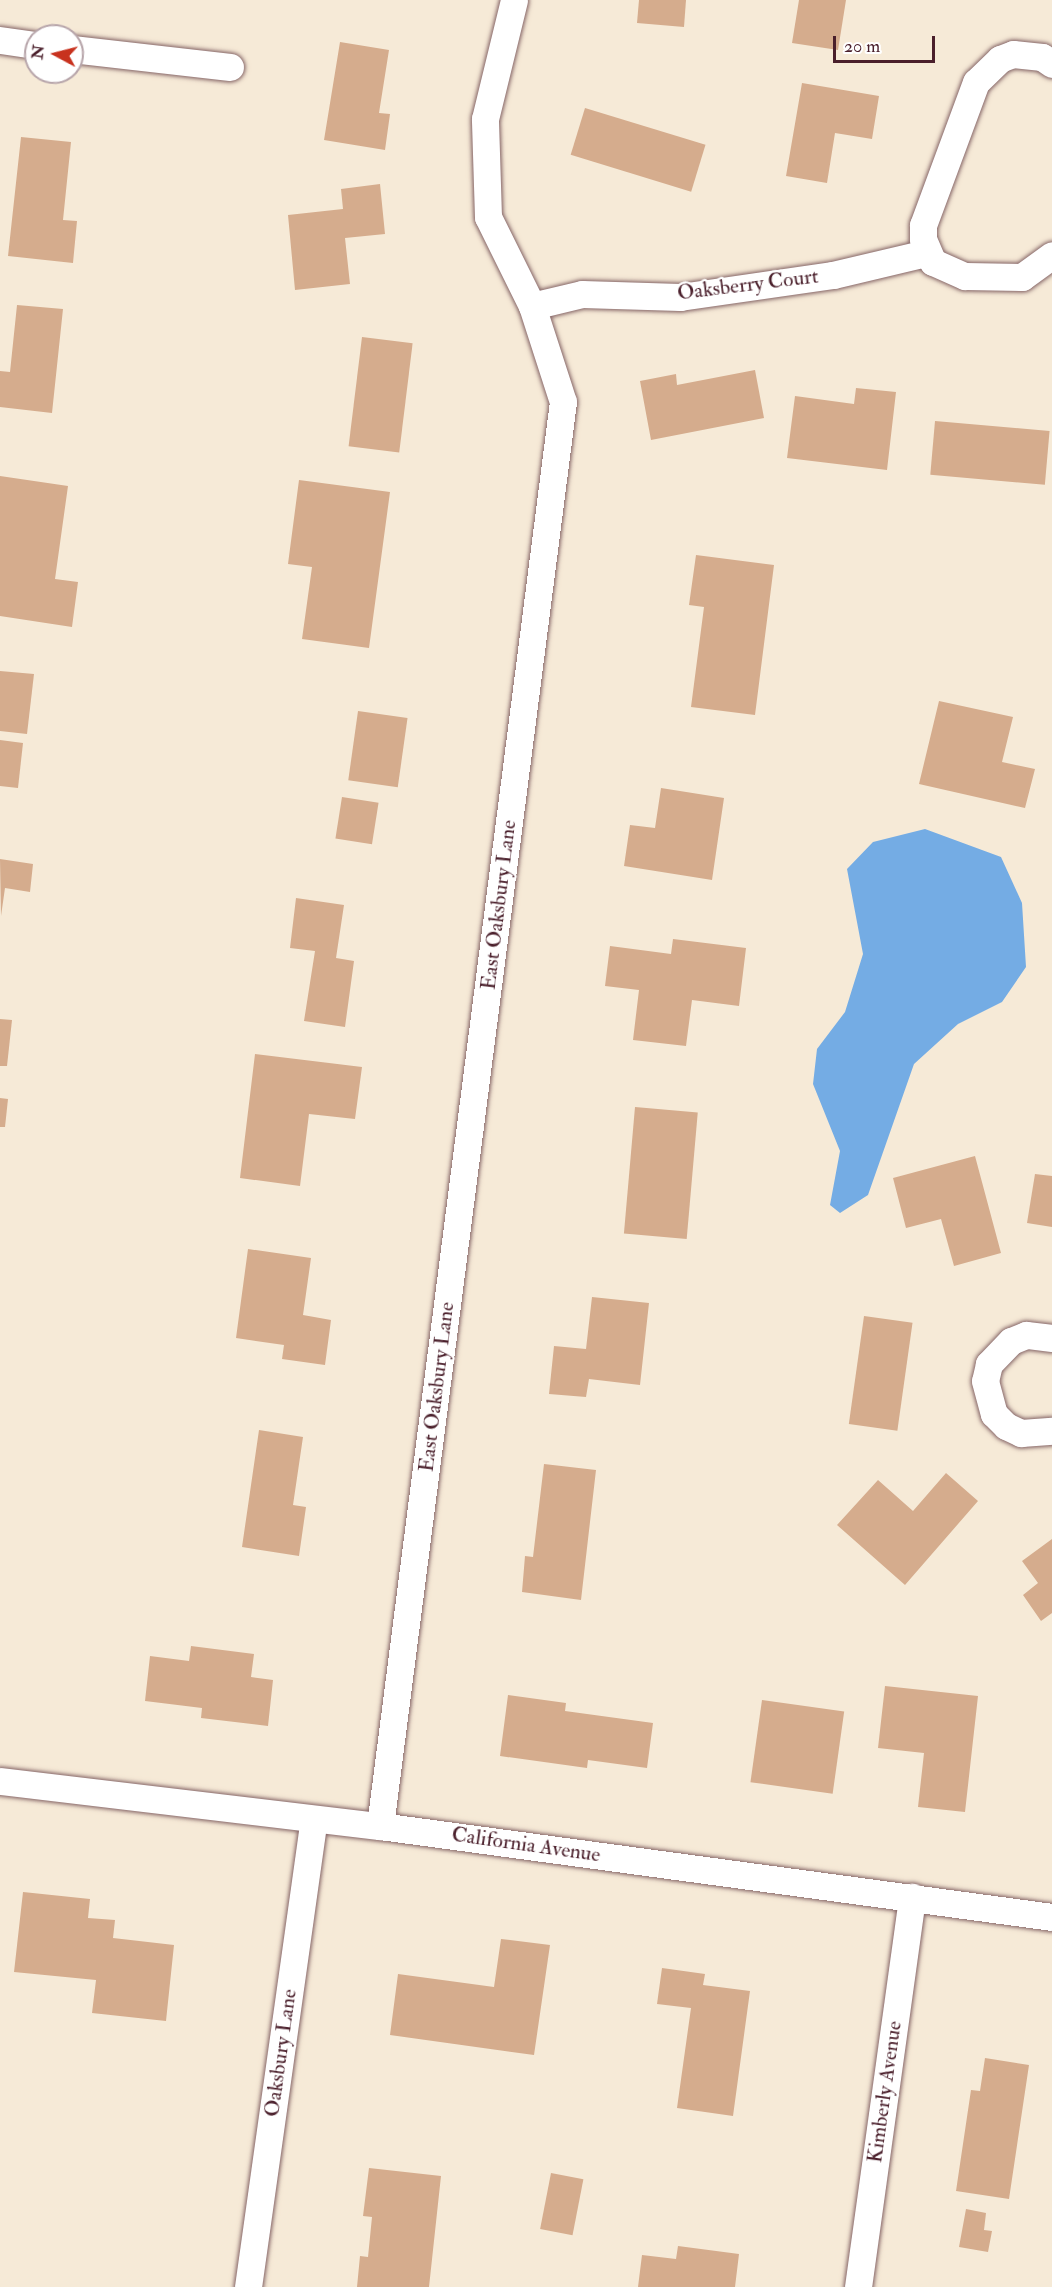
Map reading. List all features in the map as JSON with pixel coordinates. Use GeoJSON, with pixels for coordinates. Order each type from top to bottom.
{"type":"FeatureCollection","features":[{"type":"Feature","properties":{"kind":"street","name":"East Oaksbury Lane"},"geometry":{"type":"LineString","coordinates":[[380,1826],[563,402],[532,306],[488,217],[485,119],[514,0]]}},
{"type":"Feature","properties":{"kind":"street"},"geometry":{"type":"LineString","coordinates":[[0,40],[24,43]]}},
{"type":"Feature","properties":{"kind":"street"},"geometry":{"type":"LineString","coordinates":[[84,50],[231,68]]}},
{"type":"Feature","properties":{"kind":"street"},"geometry":{"type":"LineString","coordinates":[[1052,64],[1042,57],[1014,54],[1000,59],[976,82],[924,225],[926,253],[953,273],[1011,279],[1041,268],[1052,255]]}},
{"type":"Feature","properties":{"kind":"street","name":"Oaksberry Court"},"geometry":{"type":"LineString","coordinates":[[532,306],[592,293],[680,297],[833,275],[926,253]]}},
{"type":"Feature","properties":{"kind":"street"},"geometry":{"type":"LineString","coordinates":[[1052,1338],[1026,1335],[1011,1341],[989,1364],[985,1381],[994,1414],[1006,1426],[1021,1433],[1052,1431]]}},
{"type":"Feature","properties":{"kind":"street","name":"California Avenue"},"geometry":{"type":"LineString","coordinates":[[0,1781],[314,1820],[380,1826],[1052,1917]]}},
{"type":"Feature","properties":{"kind":"street","name":"Oaksbury Lane"},"geometry":{"type":"LineString","coordinates":[[248,2287],[314,1820]]}},
{"type":"Feature","properties":{"kind":"street","name":"Kimberly Avenue"},"geometry":{"type":"LineString","coordinates":[[858,2287],[912,1897]]}},
{"type":"Feature","properties":{"kind":"water"},"geometry":{"type":"Polygon","coordinates":[[[925,829],[1001,857],[1022,903],[1026,967],[1002,1002],[958,1024],[914,1064],[868,1195],[840,1213],[830,1205],[840,1151],[813,1084],[817,1049],[845,1012],[863,954],[847,869],[873,842],[925,829]]]}},
{"type":"Feature","properties":{"kind":"building"},"geometry":{"type":"Polygon","coordinates":[[[639,0],[686,0],[684,27],[637,23],[639,0]]]}},
{"type":"Feature","properties":{"kind":"building"},"geometry":{"type":"Polygon","coordinates":[[[799,0],[846,0],[838,50],[792,43],[799,0]]]}},
{"type":"Feature","properties":{"kind":"building"},"geometry":{"type":"Polygon","coordinates":[[[340,42],[389,50],[379,113],[390,114],[385,150],[324,140],[340,42]]]}},
{"type":"Feature","properties":{"kind":"building"},"geometry":{"type":"Polygon","coordinates":[[[802,83],[879,96],[872,139],[835,133],[827,183],[786,176],[802,83]]]}},
{"type":"Feature","properties":{"kind":"building"},"geometry":{"type":"Polygon","coordinates":[[[585,108],[705,145],[691,192],[571,155],[585,108]]]}},
{"type":"Feature","properties":{"kind":"building"},"geometry":{"type":"Polygon","coordinates":[[[21,137],[71,142],[63,220],[77,221],[73,263],[8,256],[21,137]]]}},
{"type":"Feature","properties":{"kind":"building"},"geometry":{"type":"Polygon","coordinates":[[[380,184],[385,234],[345,238],[350,284],[295,290],[288,215],[343,209],[341,189],[380,184]]]}},
{"type":"Feature","properties":{"kind":"building"},"geometry":{"type":"Polygon","coordinates":[[[17,305],[63,309],[52,413],[0,407],[0,371],[10,372],[17,305]]]}},
{"type":"Feature","properties":{"kind":"building"},"geometry":{"type":"Polygon","coordinates":[[[362,337],[413,343],[399,452],[349,446],[362,337]]]}},
{"type":"Feature","properties":{"kind":"building"},"geometry":{"type":"Polygon","coordinates":[[[755,370],[764,418],[651,440],[640,381],[676,374],[677,385],[755,370]]]}},
{"type":"Feature","properties":{"kind":"building"},"geometry":{"type":"Polygon","coordinates":[[[856,388],[896,392],[887,470],[787,458],[795,396],[854,404],[856,388]]]}},
{"type":"Feature","properties":{"kind":"building"},"geometry":{"type":"Polygon","coordinates":[[[935,421],[1050,431],[1045,485],[930,475],[935,421]]]}},
{"type":"Feature","properties":{"kind":"building"},"geometry":{"type":"Polygon","coordinates":[[[0,476],[68,486],[55,579],[78,582],[72,627],[0,616],[0,476]]]}},
{"type":"Feature","properties":{"kind":"building"},"geometry":{"type":"Polygon","coordinates":[[[299,480],[390,492],[369,648],[302,639],[312,567],[288,564],[299,480]]]}},
{"type":"Feature","properties":{"kind":"building"},"geometry":{"type":"Polygon","coordinates":[[[696,555],[774,565],[755,715],[691,707],[704,607],[689,605],[696,555]]]}},
{"type":"Feature","properties":{"kind":"building"},"geometry":{"type":"Polygon","coordinates":[[[0,671],[34,674],[27,734],[0,731],[0,671]]]}},
{"type":"Feature","properties":{"kind":"building"},"geometry":{"type":"Polygon","coordinates":[[[939,701],[1013,717],[1002,762],[1035,769],[1025,808],[919,784],[939,701]]]}},
{"type":"Feature","properties":{"kind":"building"},"geometry":{"type":"Polygon","coordinates":[[[358,711],[408,718],[398,787],[348,780],[358,711]]]}},
{"type":"Feature","properties":{"kind":"building"},"geometry":{"type":"Polygon","coordinates":[[[0,740],[23,743],[18,788],[0,786],[0,740]]]}},
{"type":"Feature","properties":{"kind":"building"},"geometry":{"type":"Polygon","coordinates":[[[661,788],[724,798],[712,880],[624,866],[630,825],[655,828],[661,788]]]}},
{"type":"Feature","properties":{"kind":"building"},"geometry":{"type":"Polygon","coordinates":[[[342,797],[379,803],[372,844],[335,838],[342,797]]]}},
{"type":"Feature","properties":{"kind":"building"},"geometry":{"type":"Polygon","coordinates":[[[0,859],[33,864],[30,892],[5,888],[1,916],[0,859]]]}},
{"type":"Feature","properties":{"kind":"building"},"geometry":{"type":"Polygon","coordinates":[[[296,898],[344,905],[336,958],[354,961],[345,1027],[304,1021],[315,951],[290,948],[296,898]]]}},
{"type":"Feature","properties":{"kind":"building"},"geometry":{"type":"Polygon","coordinates":[[[673,939],[746,948],[739,1006],[692,1000],[686,1046],[633,1040],[639,990],[605,986],[610,946],[671,954],[673,939]]]}},
{"type":"Feature","properties":{"kind":"building"},"geometry":{"type":"Polygon","coordinates":[[[0,1019],[12,1020],[7,1066],[0,1066],[0,1019]]]}},
{"type":"Feature","properties":{"kind":"building"},"geometry":{"type":"Polygon","coordinates":[[[255,1054],[362,1067],[355,1119],[309,1114],[300,1186],[240,1178],[255,1054]]]}},
{"type":"Feature","properties":{"kind":"building"},"geometry":{"type":"Polygon","coordinates":[[[0,1098],[8,1099],[5,1127],[0,1127],[0,1098]]]}},
{"type":"Feature","properties":{"kind":"building"},"geometry":{"type":"Polygon","coordinates":[[[635,1107],[698,1112],[687,1239],[624,1234],[635,1107]]]}},
{"type":"Feature","properties":{"kind":"building"},"geometry":{"type":"Polygon","coordinates":[[[975,1156],[1001,1253],[954,1266],[941,1219],[906,1228],[893,1178],[975,1156]]]}},
{"type":"Feature","properties":{"kind":"building"},"geometry":{"type":"Polygon","coordinates":[[[1035,1174],[1052,1176],[1052,1227],[1027,1223],[1035,1174]]]}},
{"type":"Feature","properties":{"kind":"building"},"geometry":{"type":"Polygon","coordinates":[[[248,1249],[311,1258],[303,1315],[331,1320],[325,1365],[282,1359],[284,1345],[236,1338],[248,1249]]]}},
{"type":"Feature","properties":{"kind":"building"},"geometry":{"type":"Polygon","coordinates":[[[592,1297],[649,1303],[640,1385],[589,1379],[586,1397],[549,1394],[554,1346],[586,1349],[592,1297]]]}},
{"type":"Feature","properties":{"kind":"building"},"geometry":{"type":"Polygon","coordinates":[[[864,1316],[913,1323],[897,1431],[849,1424],[864,1316]]]}},
{"type":"Feature","properties":{"kind":"building"},"geometry":{"type":"Polygon","coordinates":[[[259,1430],[303,1437],[293,1505],[306,1507],[299,1556],[242,1547],[259,1430]]]}},
{"type":"Feature","properties":{"kind":"building"},"geometry":{"type":"Polygon","coordinates":[[[544,1464],[596,1470],[581,1600],[522,1592],[525,1556],[533,1557],[544,1464]]]}},
{"type":"Feature","properties":{"kind":"building"},"geometry":{"type":"Polygon","coordinates":[[[946,1473],[978,1501],[905,1585],[837,1525],[878,1480],[913,1511],[946,1473]]]}},
{"type":"Feature","properties":{"kind":"building"},"geometry":{"type":"Polygon","coordinates":[[[1052,1539],[1052,1613],[1041,1621],[1023,1595],[1038,1583],[1022,1561],[1052,1539]]]}},
{"type":"Feature","properties":{"kind":"building"},"geometry":{"type":"Polygon","coordinates":[[[191,1646],[254,1654],[251,1677],[273,1680],[268,1726],[201,1718],[202,1708],[145,1701],[150,1656],[189,1661],[191,1646]]]}},
{"type":"Feature","properties":{"kind":"building"},"geometry":{"type":"Polygon","coordinates":[[[885,1686],[978,1696],[965,1812],[918,1807],[924,1753],[878,1748],[885,1686]]]}},
{"type":"Feature","properties":{"kind":"building"},"geometry":{"type":"Polygon","coordinates":[[[508,1695],[566,1703],[565,1711],[653,1723],[647,1768],[588,1760],[587,1768],[500,1756],[508,1695]]]}},
{"type":"Feature","properties":{"kind":"building"},"geometry":{"type":"Polygon","coordinates":[[[762,1700],[844,1712],[833,1794],[750,1782],[762,1700]]]}},
{"type":"Feature","properties":{"kind":"building"},"geometry":{"type":"Polygon","coordinates":[[[23,1892],[90,1899],[88,1918],[115,1920],[113,1938],[174,1945],[166,2021],[92,2013],[96,1980],[14,1972],[23,1892]]]}},
{"type":"Feature","properties":{"kind":"building"},"geometry":{"type":"Polygon","coordinates":[[[501,1939],[550,1945],[534,2055],[390,2035],[398,1974],[494,1987],[501,1939]]]}},
{"type":"Feature","properties":{"kind":"building"},"geometry":{"type":"Polygon","coordinates":[[[662,1968],[705,1974],[703,1985],[750,1991],[733,2116],[677,2108],[691,2008],[657,2004],[662,1968]]]}},
{"type":"Feature","properties":{"kind":"building"},"geometry":{"type":"Polygon","coordinates":[[[985,2058],[1029,2065],[1009,2199],[956,2191],[971,2090],[980,2091],[985,2058]]]}},
{"type":"Feature","properties":{"kind":"building"},"geometry":{"type":"Polygon","coordinates":[[[369,2168],[441,2176],[429,2287],[357,2287],[360,2256],[368,2257],[372,2217],[363,2216],[369,2168]]]}},
{"type":"Feature","properties":{"kind":"building"},"geometry":{"type":"Polygon","coordinates":[[[551,2173],[583,2179],[573,2235],[540,2229],[551,2173]]]}},
{"type":"Feature","properties":{"kind":"building"},"geometry":{"type":"Polygon","coordinates":[[[966,2209],[986,2213],[984,2230],[992,2231],[988,2252],[959,2247],[966,2209]]]}},
{"type":"Feature","properties":{"kind":"building"},"geometry":{"type":"Polygon","coordinates":[[[678,2246],[739,2254],[735,2287],[638,2287],[642,2255],[676,2259],[678,2246]]]}}]}
